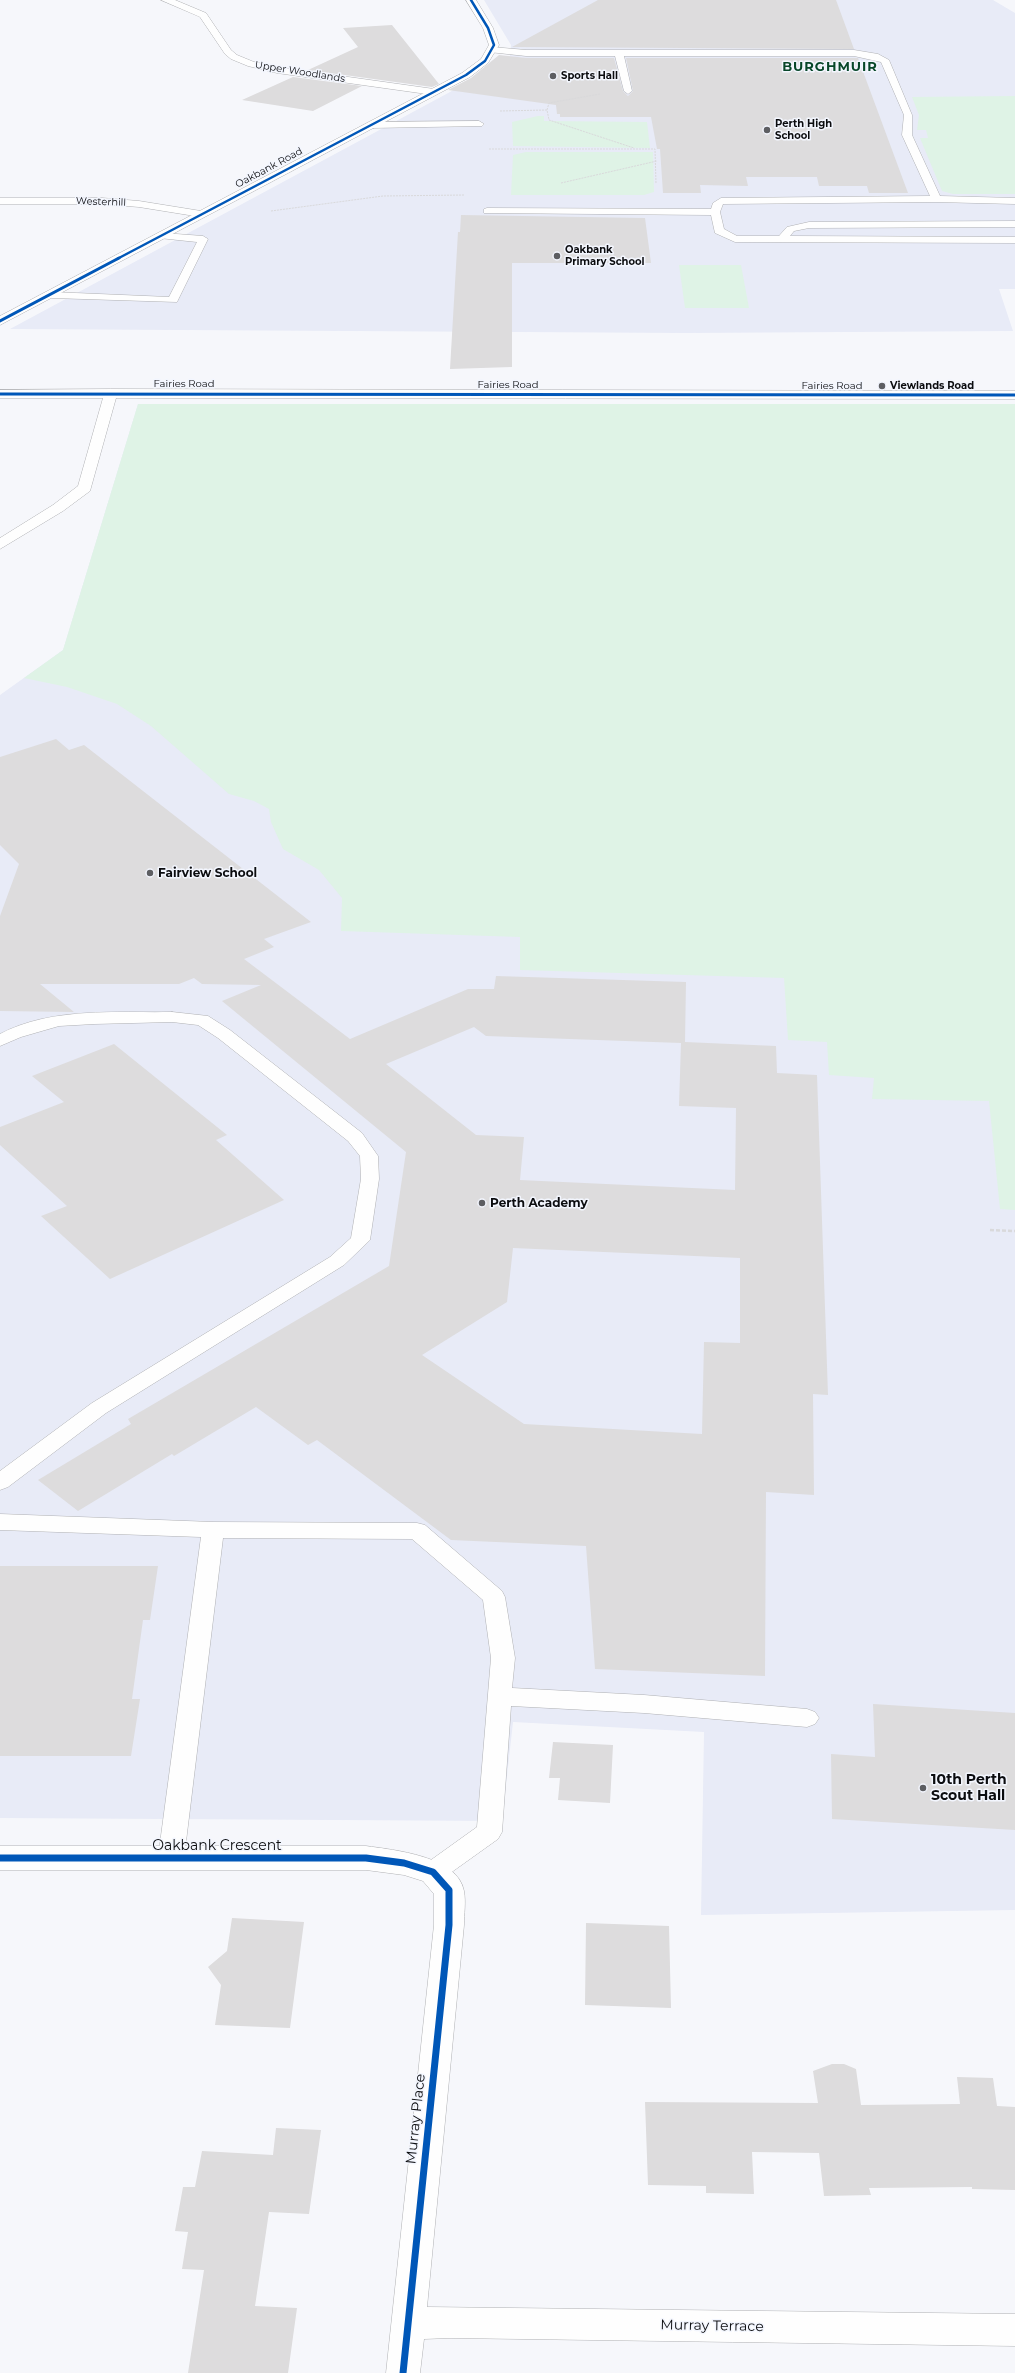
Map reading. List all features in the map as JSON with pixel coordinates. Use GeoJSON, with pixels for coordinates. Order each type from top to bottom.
{"type":"FeatureCollection","features":[{"type":"Feature","properties":{"kind":"street","name":"Upper Woodlands"},"geometry":{"type":"LineString","coordinates":[[166,0],[196,10],[202,15],[228,52],[234,57],[251,64],[283,71],[434,92]]}},
{"type":"Feature","properties":{"kind":"street"},"geometry":{"type":"LineString","coordinates":[[471,0],[488,28],[494,45],[492,50]]}},
{"type":"Feature","properties":{"kind":"street","name":"Oakbank Road"},"geometry":{"type":"LineString","coordinates":[[0,321],[52,295],[201,214],[434,92],[476,68],[485,61],[492,50]]}},
{"type":"Feature","properties":{"kind":"street","name":"Westerhill"},"geometry":{"type":"LineString","coordinates":[[0,201],[102,201],[139,204],[201,214]]}},
{"type":"Feature","properties":{"kind":"street"},"geometry":{"type":"LineString","coordinates":[[0,544],[58,508],[85,488],[111,393]]}},
{"type":"Feature","properties":{"kind":"street","name":"Fairies Road"},"geometry":{"type":"LineString","coordinates":[[0,394],[1015,395]]}},
{"type":"Feature","properties":{"kind":"street","name":"Oakbank Crescent"},"geometry":{"type":"LineString","coordinates":[[0,1858],[366,1858],[404,1863],[433,1872]]}},
{"type":"Feature","properties":{"kind":"street","name":"Murray Place"},"geometry":{"type":"LineString","coordinates":[[403,2373],[449,1925],[449,1890],[433,1872]]}},
{"type":"Feature","properties":{"kind":"street","name":"Murray Terrace"},"geometry":{"type":"LineString","coordinates":[[408,2324],[450,2322],[1015,2330]]}},
{"type":"Feature","properties":{"kind":"lane"},"geometry":{"type":"LineString","coordinates":[[492,50],[526,53],[854,53],[883,58],[908,115],[906,135],[936,199]]}},
{"type":"Feature","properties":{"kind":"lane"},"geometry":{"type":"LineString","coordinates":[[619,52],[628,91]]}},
{"type":"Feature","properties":{"kind":"lane"},"geometry":{"type":"LineString","coordinates":[[371,125],[479,124]]}},
{"type":"Feature","properties":{"kind":"lane"},"geometry":{"type":"LineString","coordinates":[[1015,201],[936,199],[721,201],[716,205],[715,212],[719,232],[722,235],[735,239],[1015,240]]}},
{"type":"Feature","properties":{"kind":"lane"},"geometry":{"type":"LineString","coordinates":[[487,211],[715,212]]}},
{"type":"Feature","properties":{"kind":"lane"},"geometry":{"type":"LineString","coordinates":[[777,240],[791,229],[809,225],[1015,224]]}},
{"type":"Feature","properties":{"kind":"lane"},"geometry":{"type":"LineString","coordinates":[[52,295],[173,300],[203,239],[163,236]]}},
{"type":"Feature","properties":{"kind":"lane"},"geometry":{"type":"LineString","coordinates":[[0,1041],[15,1033],[58,1022],[172,1017],[202,1020],[224,1034],[355,1137],[369,1156],[370,1179],[360,1240],[337,1261],[99,1408],[0,1482]]}},
{"type":"Feature","properties":{"kind":"lane"},"geometry":{"type":"LineString","coordinates":[[0,1522],[213,1530],[417,1531],[494,1597],[503,1658],[489,1832],[433,1872]]}},
{"type":"Feature","properties":{"kind":"lane"},"geometry":{"type":"LineString","coordinates":[[171,1858],[213,1530]]}},
{"type":"Feature","properties":{"kind":"lane"},"geometry":{"type":"LineString","coordinates":[[501,1696],[644,1704],[807,1718]]}},
{"type":"Feature","properties":{"kind":"path"},"geometry":{"type":"LineString","coordinates":[[628,91],[549,103],[547,110],[549,120],[641,149]]}},
{"type":"Feature","properties":{"kind":"path"},"geometry":{"type":"LineString","coordinates":[[486,149],[654,149],[657,161],[656,190]]}},
{"type":"Feature","properties":{"kind":"path"},"geometry":{"type":"LineString","coordinates":[[557,184],[657,161]]}},
{"type":"Feature","properties":{"kind":"path"},"geometry":{"type":"LineString","coordinates":[[990,1230],[1015,1230]]}},
{"type":"Feature","properties":{"kind":"shaded area"},"geometry":{"type":"Polygon","coordinates":[[[484,0],[993,0],[1015,13],[1015,289],[999,289],[1013,331],[686,333],[10,329],[502,64],[510,56],[511,45],[484,0]]]}},
{"type":"Feature","properties":{"kind":"shaded area"},"geometry":{"type":"Polygon","coordinates":[[[138,404],[1015,404],[1015,1910],[701,1915],[704,1732],[513,1722],[502,1821],[0,1818],[0,695],[63,650],[138,404]]]}},
{"type":"Feature","properties":{"kind":"green space"},"geometry":{"type":"Polygon","coordinates":[[[1015,96],[1015,194],[953,194],[942,191],[920,138],[928,138],[926,130],[917,130],[919,115],[912,97],[1015,96]]]}},
{"type":"Feature","properties":{"kind":"green space"},"geometry":{"type":"Polygon","coordinates":[[[544,116],[544,121],[647,122],[650,148],[513,146],[512,122],[544,116]]]}},
{"type":"Feature","properties":{"kind":"green space"},"geometry":{"type":"Polygon","coordinates":[[[526,152],[653,152],[654,192],[644,195],[511,195],[513,155],[526,152]]]}},
{"type":"Feature","properties":{"kind":"green space"},"geometry":{"type":"Polygon","coordinates":[[[679,265],[741,265],[749,308],[685,308],[679,265]]]}},
{"type":"Feature","properties":{"kind":"green space"},"geometry":{"type":"Polygon","coordinates":[[[138,404],[1015,404],[1015,1210],[1000,1209],[989,1101],[872,1099],[874,1078],[829,1075],[827,1042],[788,1040],[784,978],[520,970],[520,937],[341,931],[342,898],[319,870],[283,849],[271,822],[269,809],[254,801],[229,794],[151,726],[117,704],[67,687],[24,678],[63,650],[138,404]]]}},
{"type":"Feature","properties":{"kind":"building"},"geometry":{"type":"Polygon","coordinates":[[[598,0],[836,0],[854,49],[512,47],[598,0]]]}},
{"type":"Feature","properties":{"kind":"building"},"geometry":{"type":"Polygon","coordinates":[[[392,25],[439,84],[432,87],[308,70],[358,47],[343,28],[392,25]]]}},
{"type":"Feature","properties":{"kind":"building","name":"Perth High School"},"geometry":{"type":"Polygon","coordinates":[[[499,55],[526,58],[614,58],[623,91],[628,96],[633,91],[626,58],[858,58],[908,193],[869,193],[867,186],[819,186],[817,177],[746,177],[748,186],[700,185],[701,193],[663,193],[660,149],[657,149],[651,117],[560,117],[560,114],[557,114],[556,105],[448,90],[471,78],[499,55]]]}},
{"type":"Feature","properties":{"kind":"building"},"geometry":{"type":"Polygon","coordinates":[[[293,77],[362,86],[313,111],[242,100],[293,77]]]}},
{"type":"Feature","properties":{"kind":"building","name":"Oakbank Primary School"},"geometry":{"type":"Polygon","coordinates":[[[461,215],[645,218],[651,263],[512,263],[512,367],[450,369],[458,232],[460,232],[461,215]]]}},
{"type":"Feature","properties":{"kind":"building"},"geometry":{"type":"Polygon","coordinates":[[[56,739],[69,750],[84,745],[311,922],[264,939],[274,947],[244,959],[350,1039],[468,989],[494,989],[496,976],[686,982],[685,1042],[776,1046],[777,1073],[817,1075],[828,1395],[813,1394],[814,1495],[766,1492],[765,1676],[595,1669],[586,1546],[451,1540],[317,1440],[308,1445],[256,1407],[174,1456],[172,1454],[78,1511],[38,1480],[131,1424],[128,1419],[389,1266],[406,1152],[222,1001],[261,985],[202,984],[194,978],[179,984],[40,984],[74,1012],[0,1011],[0,916],[19,864],[0,845],[0,757],[56,739]],[[474,1027],[386,1064],[476,1135],[524,1137],[520,1180],[735,1190],[736,1108],[679,1106],[681,1043],[486,1036],[474,1027]],[[513,1248],[507,1302],[422,1355],[524,1424],[702,1434],[704,1342],[740,1343],[740,1258],[513,1248]]]}},
{"type":"Feature","properties":{"kind":"building"},"geometry":{"type":"Polygon","coordinates":[[[114,1044],[227,1135],[216,1140],[284,1200],[110,1279],[41,1216],[67,1206],[0,1145],[0,1127],[64,1102],[32,1076],[114,1044]]]}},
{"type":"Feature","properties":{"kind":"building"},"geometry":{"type":"Polygon","coordinates":[[[0,1566],[158,1566],[150,1620],[143,1620],[132,1699],[140,1699],[131,1756],[0,1756],[0,1566]]]}},
{"type":"Feature","properties":{"kind":"building","name":"10th Perth Scout Hall"},"geometry":{"type":"Polygon","coordinates":[[[873,1704],[1015,1713],[1015,1830],[832,1819],[831,1754],[875,1757],[873,1704]]]}},
{"type":"Feature","properties":{"kind":"building"},"geometry":{"type":"Polygon","coordinates":[[[553,1742],[613,1745],[610,1803],[558,1800],[560,1778],[549,1778],[553,1742]]]}},
{"type":"Feature","properties":{"kind":"building"},"geometry":{"type":"Polygon","coordinates":[[[232,1918],[304,1922],[290,2028],[215,2025],[221,1985],[208,1967],[227,1951],[232,1918]]]}},
{"type":"Feature","properties":{"kind":"building"},"geometry":{"type":"Polygon","coordinates":[[[586,1923],[669,1926],[671,2008],[585,2005],[586,1923]]]}},
{"type":"Feature","properties":{"kind":"building"},"geometry":{"type":"Polygon","coordinates":[[[832,2064],[844,2064],[856,2069],[861,2105],[960,2104],[957,2077],[993,2078],[997,2106],[1015,2107],[1015,2190],[972,2189],[972,2187],[869,2188],[871,2195],[824,2196],[819,2153],[752,2152],[754,2194],[706,2193],[706,2186],[648,2185],[645,2102],[818,2103],[813,2071],[832,2064]]]}},
{"type":"Feature","properties":{"kind":"building"},"geometry":{"type":"Polygon","coordinates":[[[276,2128],[321,2130],[309,2214],[269,2212],[255,2306],[297,2308],[288,2373],[188,2373],[204,2270],[182,2269],[188,2232],[175,2231],[183,2187],[195,2187],[202,2151],[273,2155],[276,2128]]]}},
{"type":"Feature","properties":{"kind":"cycle path"},"geometry":{"type":"LineString","coordinates":[[0,321],[466,75],[485,61],[494,45],[488,28],[471,0]]}},
{"type":"Feature","properties":{"kind":"cycle path"},"geometry":{"type":"LineString","coordinates":[[0,394],[1015,395]]}},
{"type":"Feature","properties":{"kind":"cycle path"},"geometry":{"type":"LineString","coordinates":[[0,1858],[366,1858],[404,1863],[433,1872],[449,1890],[449,1925],[403,2373]]}},
{"type":"Feature","properties":{"kind":"place","name":"Sports Hall"},"geometry":{"type":"Point","coordinates":[553,76]}},
{"type":"Feature","properties":{"kind":"place","name":"Perth High School"},"geometry":{"type":"Point","coordinates":[767,130]}},
{"type":"Feature","properties":{"kind":"place","name":"Oakbank Primary School"},"geometry":{"type":"Point","coordinates":[557,256]}},
{"type":"Feature","properties":{"kind":"place","name":"Viewlands Road"},"geometry":{"type":"Point","coordinates":[882,386]}},
{"type":"Feature","properties":{"kind":"place","name":"Fairview School"},"geometry":{"type":"Point","coordinates":[150,873]}},
{"type":"Feature","properties":{"kind":"place","name":"Perth Academy"},"geometry":{"type":"Point","coordinates":[482,1203]}},
{"type":"Feature","properties":{"kind":"place","name":"10th Perth Scout Hall"},"geometry":{"type":"Point","coordinates":[923,1788]}},
{"type":"Feature","properties":{"kind":"district","name":"BURGHMUIR"},"geometry":{"type":"Point","coordinates":[830,67]}}]}
